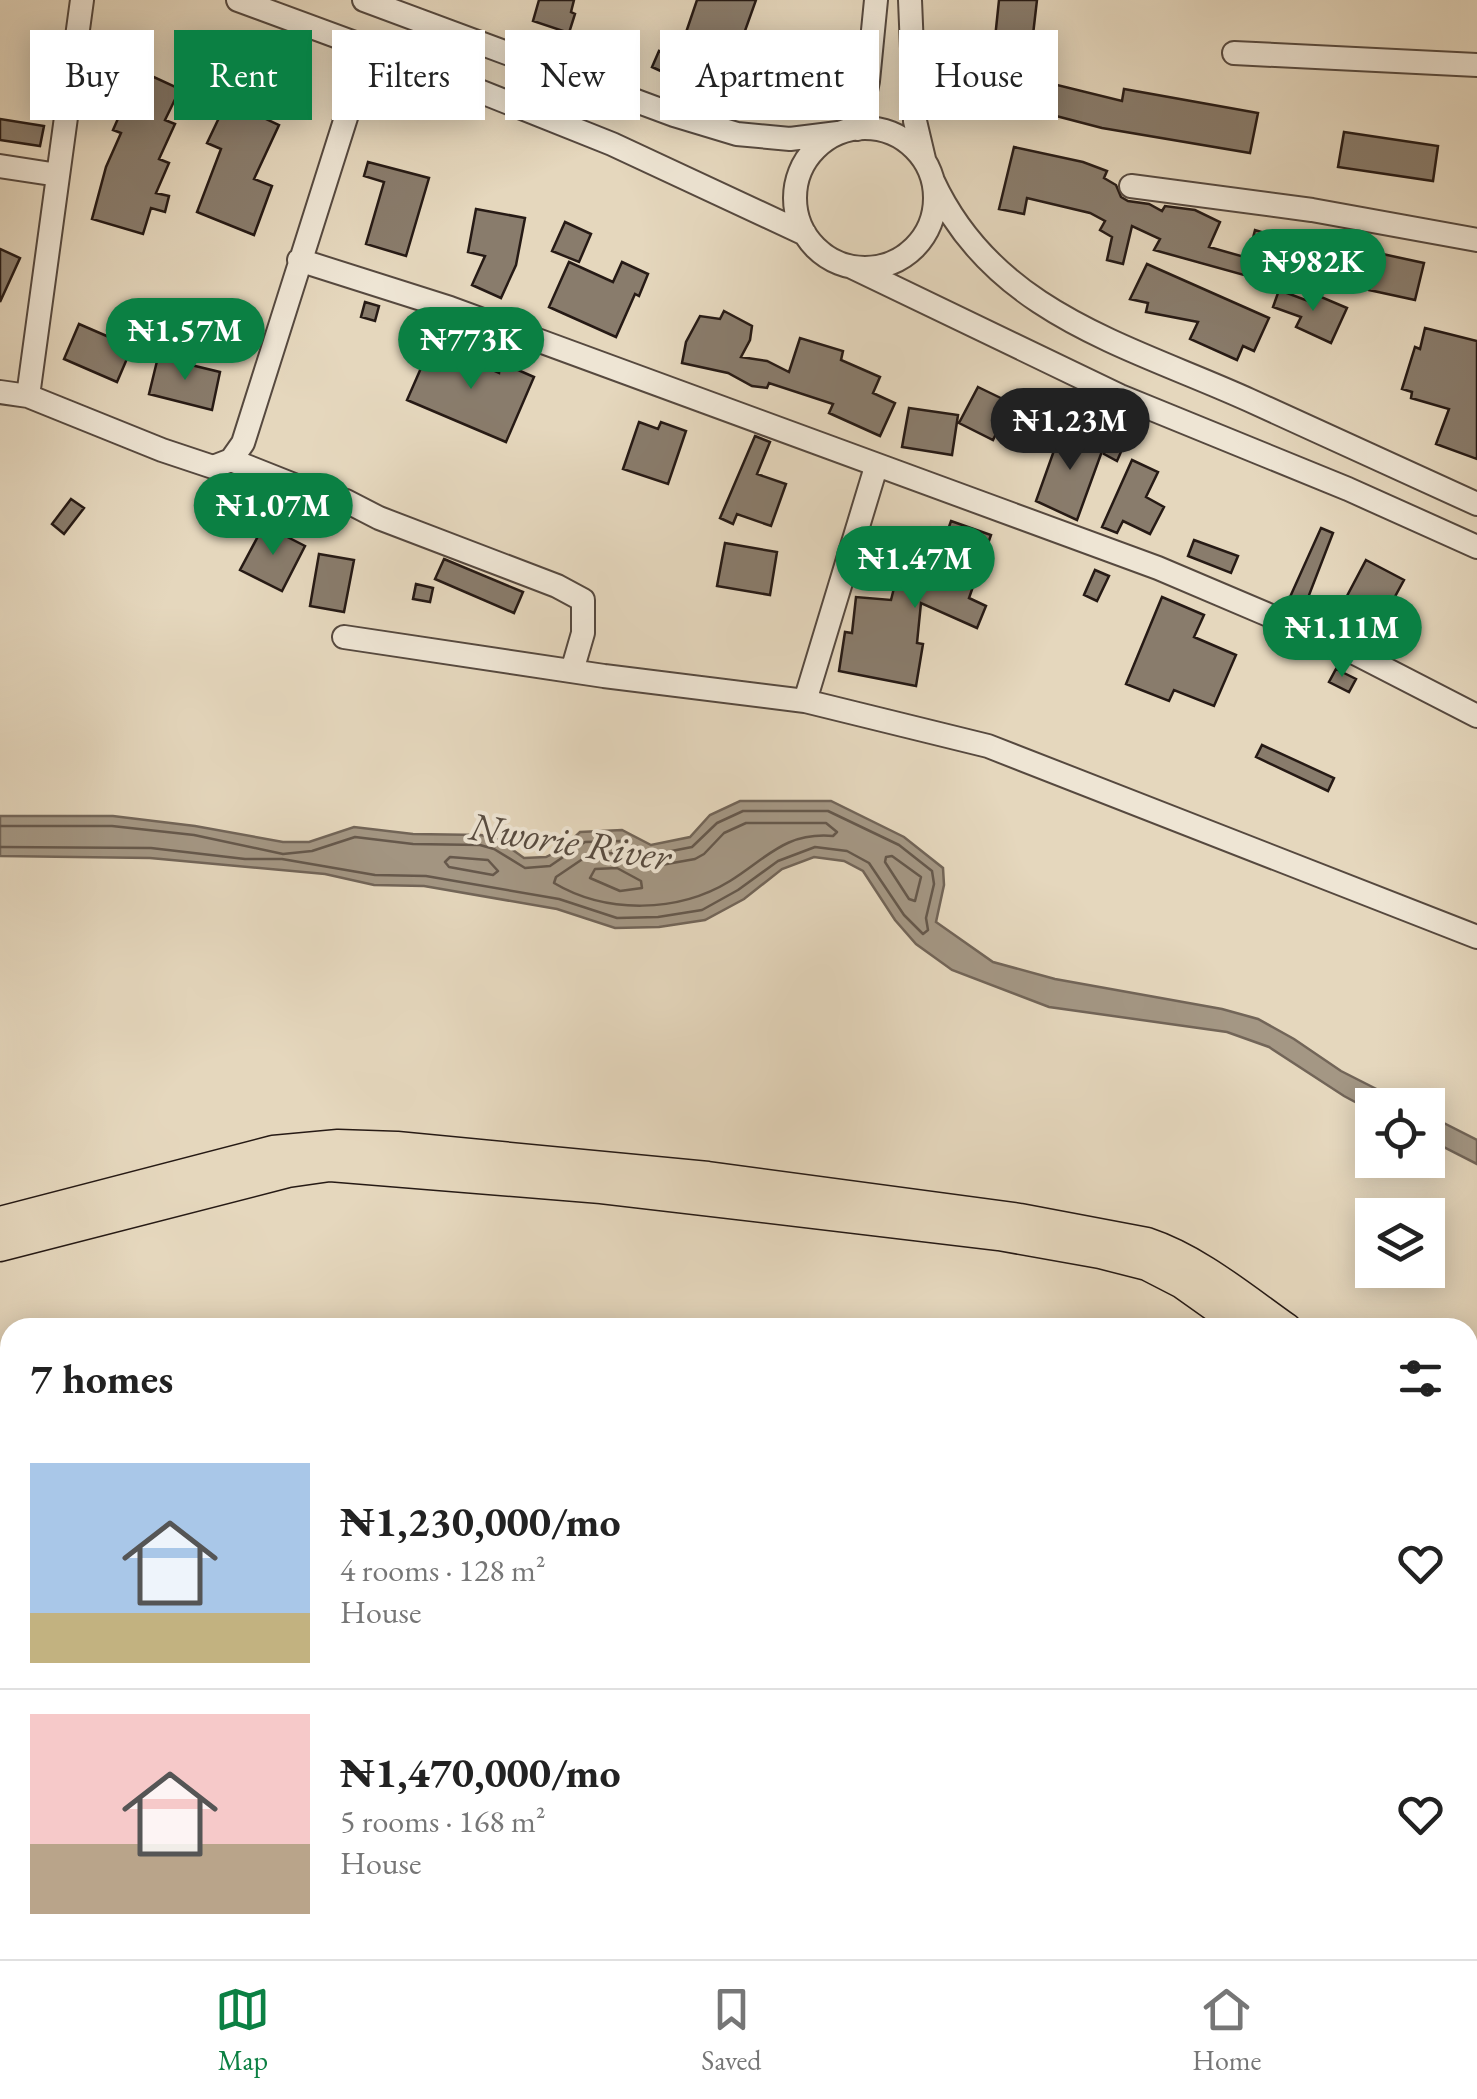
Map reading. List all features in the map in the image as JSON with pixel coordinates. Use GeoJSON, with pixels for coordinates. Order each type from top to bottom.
{"type":"FeatureCollection","features":[{"type":"Feature","properties":{"kind":"main road"},"geometry":{"type":"LineString","coordinates":[[0,1221],[273,1150],[338,1144],[397,1146],[708,1176],[1020,1218],[1148,1242],[1210,1274],[1273,1318]]}},
{"type":"Feature","properties":{"kind":"main road"},"geometry":{"type":"LineString","coordinates":[[0,1247],[288,1173],[330,1167],[601,1189],[1000,1236],[1100,1254],[1164,1273],[1229,1318]]}},
{"type":"Feature","properties":{"kind":"street"},"geometry":{"type":"LineString","coordinates":[[28,396],[82,0]]}},
{"type":"Feature","properties":{"kind":"street"},"geometry":{"type":"LineString","coordinates":[[238,0],[332,35]]}},
{"type":"Feature","properties":{"kind":"street"},"geometry":{"type":"LineString","coordinates":[[364,0],[674,115],[737,134],[790,139],[878,129],[896,136],[913,147],[948,213],[978,250],[1018,288],[1066,321],[1477,504]]}},
{"type":"Feature","properties":{"kind":"street"},"geometry":{"type":"LineString","coordinates":[[876,0],[870,64],[848,131],[821,144],[799,176],[797,216],[817,250],[1120,396],[1348,489],[1477,548]]}},
{"type":"Feature","properties":{"kind":"street"},"geometry":{"type":"LineString","coordinates":[[852,268],[892,263],[908,253],[922,238],[933,210],[929,172],[916,121],[910,0]]}},
{"type":"Feature","properties":{"kind":"street"},"geometry":{"type":"LineString","coordinates":[[1234,54],[1477,65]]}},
{"type":"Feature","properties":{"kind":"street"},"geometry":{"type":"LineString","coordinates":[[485,94],[612,144],[805,234]]}},
{"type":"Feature","properties":{"kind":"street"},"geometry":{"type":"LineString","coordinates":[[0,392],[28,396],[213,467],[231,460],[243,443],[345,120]]}},
{"type":"Feature","properties":{"kind":"street"},"geometry":{"type":"LineString","coordinates":[[0,166],[58,174]]}},
{"type":"Feature","properties":{"kind":"street"},"geometry":{"type":"LineString","coordinates":[[1131,186],[1312,210],[1477,240]]}},
{"type":"Feature","properties":{"kind":"street"},"geometry":{"type":"LineString","coordinates":[[299,260],[450,308],[1158,568],[1339,645],[1477,716]]}},
{"type":"Feature","properties":{"kind":"street"},"geometry":{"type":"LineString","coordinates":[[231,460],[346,501],[583,600],[583,632],[572,671]]}},
{"type":"Feature","properties":{"kind":"street"},"geometry":{"type":"LineString","coordinates":[[805,700],[876,467]]}},
{"type":"Feature","properties":{"kind":"street"},"geometry":{"type":"LineString","coordinates":[[344,636],[572,671],[805,700],[988,746],[1477,938]]}},
{"type":"Feature","properties":{"kind":"water"},"geometry":{"type":"Polygon","coordinates":[[[740,801],[831,801],[904,837],[943,868],[944,885],[936,922],[993,962],[1055,979],[1258,1019],[1374,1088],[1355,1088],[1355,1102],[1269,1047],[1227,1032],[1049,1007],[952,970],[916,944],[863,871],[844,861],[814,857],[782,869],[744,899],[705,920],[615,928],[557,909],[424,886],[374,885],[325,874],[150,858],[0,856],[0,816],[113,816],[283,842],[309,842],[354,827],[413,834],[481,835],[499,840],[524,858],[546,857],[562,849],[580,832],[622,830],[651,845],[690,837],[710,815],[740,801]]]}},
{"type":"Feature","properties":{"kind":"water"},"geometry":{"type":"Polygon","coordinates":[[[1445,1124],[1477,1140],[1477,1164],[1445,1148],[1445,1124]]]}},
{"type":"Feature","properties":{"kind":"building"},"geometry":{"type":"Polygon","coordinates":[[[539,0],[574,0],[570,30],[533,21],[539,0]]]}},
{"type":"Feature","properties":{"kind":"building"},"geometry":{"type":"Polygon","coordinates":[[[697,0],[756,0],[745,30],[687,30],[697,0]]]}},
{"type":"Feature","properties":{"kind":"building"},"geometry":{"type":"Polygon","coordinates":[[[999,0],[1037,0],[1034,30],[996,30],[999,0]]]}},
{"type":"Feature","properties":{"kind":"building"},"geometry":{"type":"Polygon","coordinates":[[[660,51],[660,71],[652,67],[660,51]]]}},
{"type":"Feature","properties":{"kind":"building"},"geometry":{"type":"Polygon","coordinates":[[[154,77],[174,86],[174,101],[165,120],[175,124],[159,159],[169,163],[156,193],[169,196],[165,212],[151,208],[143,234],[92,219],[106,167],[121,133],[113,130],[117,120],[154,120],[154,77]]]}},
{"type":"Feature","properties":{"kind":"building"},"geometry":{"type":"Polygon","coordinates":[[[1058,85],[1122,101],[1124,89],[1258,113],[1250,153],[1102,128],[1058,116],[1058,85]]]}},
{"type":"Feature","properties":{"kind":"building"},"geometry":{"type":"Polygon","coordinates":[[[0,119],[44,126],[40,146],[0,140],[0,119]]]}},
{"type":"Feature","properties":{"kind":"building"},"geometry":{"type":"Polygon","coordinates":[[[218,120],[268,120],[279,125],[254,179],[272,186],[254,235],[197,212],[221,149],[207,143],[218,120]]]}},
{"type":"Feature","properties":{"kind":"building"},"geometry":{"type":"Polygon","coordinates":[[[1344,132],[1438,146],[1433,181],[1338,167],[1344,132]]]}},
{"type":"Feature","properties":{"kind":"building"},"geometry":{"type":"Polygon","coordinates":[[[1014,147],[1107,171],[1104,178],[1116,185],[1121,197],[1128,201],[1149,204],[1162,211],[1165,206],[1195,210],[1220,222],[1209,247],[1248,258],[1255,230],[1296,242],[1284,286],[1154,250],[1160,239],[1132,226],[1123,264],[1107,260],[1112,237],[1100,230],[1105,221],[1090,213],[1027,198],[1024,214],[999,209],[1014,147]]]}},
{"type":"Feature","properties":{"kind":"building"},"geometry":{"type":"Polygon","coordinates":[[[368,162],[429,178],[406,256],[366,244],[384,182],[364,176],[368,162]]]}},
{"type":"Feature","properties":{"kind":"building"},"geometry":{"type":"Polygon","coordinates":[[[476,209],[525,218],[516,265],[501,298],[472,285],[485,256],[468,252],[476,209]]]}},
{"type":"Feature","properties":{"kind":"building"},"geometry":{"type":"Polygon","coordinates":[[[565,222],[591,234],[579,262],[552,251],[565,222]]]}},
{"type":"Feature","properties":{"kind":"building"},"geometry":{"type":"Polygon","coordinates":[[[0,249],[20,258],[0,302],[0,249]]]}},
{"type":"Feature","properties":{"kind":"building"},"geometry":{"type":"Polygon","coordinates":[[[1378,253],[1424,263],[1415,300],[1369,290],[1378,253]]]}},
{"type":"Feature","properties":{"kind":"building"},"geometry":{"type":"Polygon","coordinates":[[[569,262],[613,282],[622,262],[648,274],[616,337],[549,307],[569,262]]]}},
{"type":"Feature","properties":{"kind":"building"},"geometry":{"type":"Polygon","coordinates":[[[1147,264],[1269,318],[1254,351],[1243,346],[1237,360],[1190,339],[1198,322],[1146,312],[1148,303],[1130,299],[1147,264]]]}},
{"type":"Feature","properties":{"kind":"building"},"geometry":{"type":"Polygon","coordinates":[[[1279,290],[1308,301],[1312,293],[1347,308],[1331,343],[1296,327],[1301,317],[1273,307],[1279,290]]]}},
{"type":"Feature","properties":{"kind":"building"},"geometry":{"type":"Polygon","coordinates":[[[365,302],[379,306],[375,321],[361,317],[365,302]]]}},
{"type":"Feature","properties":{"kind":"building"},"geometry":{"type":"Polygon","coordinates":[[[724,311],[752,326],[741,357],[767,361],[789,372],[800,338],[843,351],[841,360],[880,377],[873,393],[895,403],[880,436],[829,413],[833,404],[769,383],[767,388],[752,386],[728,373],[682,363],[686,342],[700,316],[720,319],[724,311]]]}},
{"type":"Feature","properties":{"kind":"building"},"geometry":{"type":"Polygon","coordinates":[[[79,324],[132,347],[117,382],[64,359],[79,324]]]}},
{"type":"Feature","properties":{"kind":"building"},"geometry":{"type":"Polygon","coordinates":[[[1425,328],[1477,341],[1477,459],[1436,444],[1449,409],[1411,398],[1412,392],[1402,389],[1425,328]]]}},
{"type":"Feature","properties":{"kind":"building"},"geometry":{"type":"Polygon","coordinates":[[[432,343],[499,373],[500,362],[534,377],[506,442],[407,400],[432,343]]]}},
{"type":"Feature","properties":{"kind":"building"},"geometry":{"type":"Polygon","coordinates":[[[158,357],[220,372],[212,410],[149,394],[158,357]]]}},
{"type":"Feature","properties":{"kind":"building"},"geometry":{"type":"Polygon","coordinates":[[[978,387],[1011,403],[993,440],[959,423],[978,387]]]}},
{"type":"Feature","properties":{"kind":"building"},"geometry":{"type":"Polygon","coordinates":[[[909,408],[958,415],[952,455],[902,447],[909,408]]]}},
{"type":"Feature","properties":{"kind":"building"},"geometry":{"type":"Polygon","coordinates":[[[639,422],[658,429],[661,422],[686,431],[668,484],[623,469],[639,422]]]}},
{"type":"Feature","properties":{"kind":"building"},"geometry":{"type":"Polygon","coordinates":[[[1062,428],[1105,443],[1077,520],[1036,501],[1062,428]]]}},
{"type":"Feature","properties":{"kind":"building"},"geometry":{"type":"Polygon","coordinates":[[[755,436],[770,442],[757,474],[786,484],[771,526],[737,514],[733,524],[720,518],[755,436]]]}},
{"type":"Feature","properties":{"kind":"building"},"geometry":{"type":"Polygon","coordinates":[[[1110,439],[1124,445],[1117,461],[1104,454],[1110,439]]]}},
{"type":"Feature","properties":{"kind":"building"},"geometry":{"type":"Polygon","coordinates":[[[1132,460],[1158,472],[1146,497],[1164,507],[1150,534],[1123,521],[1117,533],[1102,527],[1132,460]]]}},
{"type":"Feature","properties":{"kind":"building"},"geometry":{"type":"Polygon","coordinates":[[[71,499],[84,508],[64,534],[52,524],[71,499]]]}},
{"type":"Feature","properties":{"kind":"building"},"geometry":{"type":"Polygon","coordinates":[[[951,521],[991,535],[969,598],[986,606],[977,628],[921,603],[917,643],[923,644],[916,686],[839,671],[845,632],[852,633],[856,597],[891,600],[897,576],[929,584],[951,521]]]}},
{"type":"Feature","properties":{"kind":"building"},"geometry":{"type":"Polygon","coordinates":[[[264,525],[305,546],[282,591],[240,570],[264,525]]]}},
{"type":"Feature","properties":{"kind":"building"},"geometry":{"type":"Polygon","coordinates":[[[1321,528],[1333,533],[1306,603],[1290,597],[1321,528]]]}},
{"type":"Feature","properties":{"kind":"building"},"geometry":{"type":"Polygon","coordinates":[[[1194,540],[1238,556],[1231,573],[1188,556],[1194,540]]]}},
{"type":"Feature","properties":{"kind":"building"},"geometry":{"type":"Polygon","coordinates":[[[725,543],[777,552],[770,595],[717,586],[725,543]]]}},
{"type":"Feature","properties":{"kind":"building"},"geometry":{"type":"Polygon","coordinates":[[[319,554],[354,560],[344,612],[310,606],[319,554]]]}},
{"type":"Feature","properties":{"kind":"building"},"geometry":{"type":"Polygon","coordinates":[[[444,559],[523,592],[514,613],[435,579],[444,559]]]}},
{"type":"Feature","properties":{"kind":"building"},"geometry":{"type":"Polygon","coordinates":[[[1366,560],[1404,580],[1391,604],[1416,615],[1407,635],[1381,624],[1376,633],[1338,613],[1366,560]]]}},
{"type":"Feature","properties":{"kind":"building"},"geometry":{"type":"Polygon","coordinates":[[[1095,570],[1109,576],[1097,601],[1084,595],[1095,570]]]}},
{"type":"Feature","properties":{"kind":"building"},"geometry":{"type":"Polygon","coordinates":[[[416,584],[433,588],[430,602],[413,599],[416,584]]]}},
{"type":"Feature","properties":{"kind":"building"},"geometry":{"type":"Polygon","coordinates":[[[1162,597],[1204,615],[1194,637],[1236,655],[1214,706],[1174,690],[1169,701],[1126,684],[1162,597]]]}},
{"type":"Feature","properties":{"kind":"building"},"geometry":{"type":"Polygon","coordinates":[[[1336,669],[1356,679],[1349,692],[1329,682],[1336,669]]]}},
{"type":"Feature","properties":{"kind":"building"},"geometry":{"type":"Polygon","coordinates":[[[1262,745],[1334,778],[1328,791],[1256,757],[1262,745]]]}},
{"type":"Feature","properties":{"kind":"water label","name":"Nworie River"},"geometry":{"type":"Point","coordinates":[570,841]}}]}
